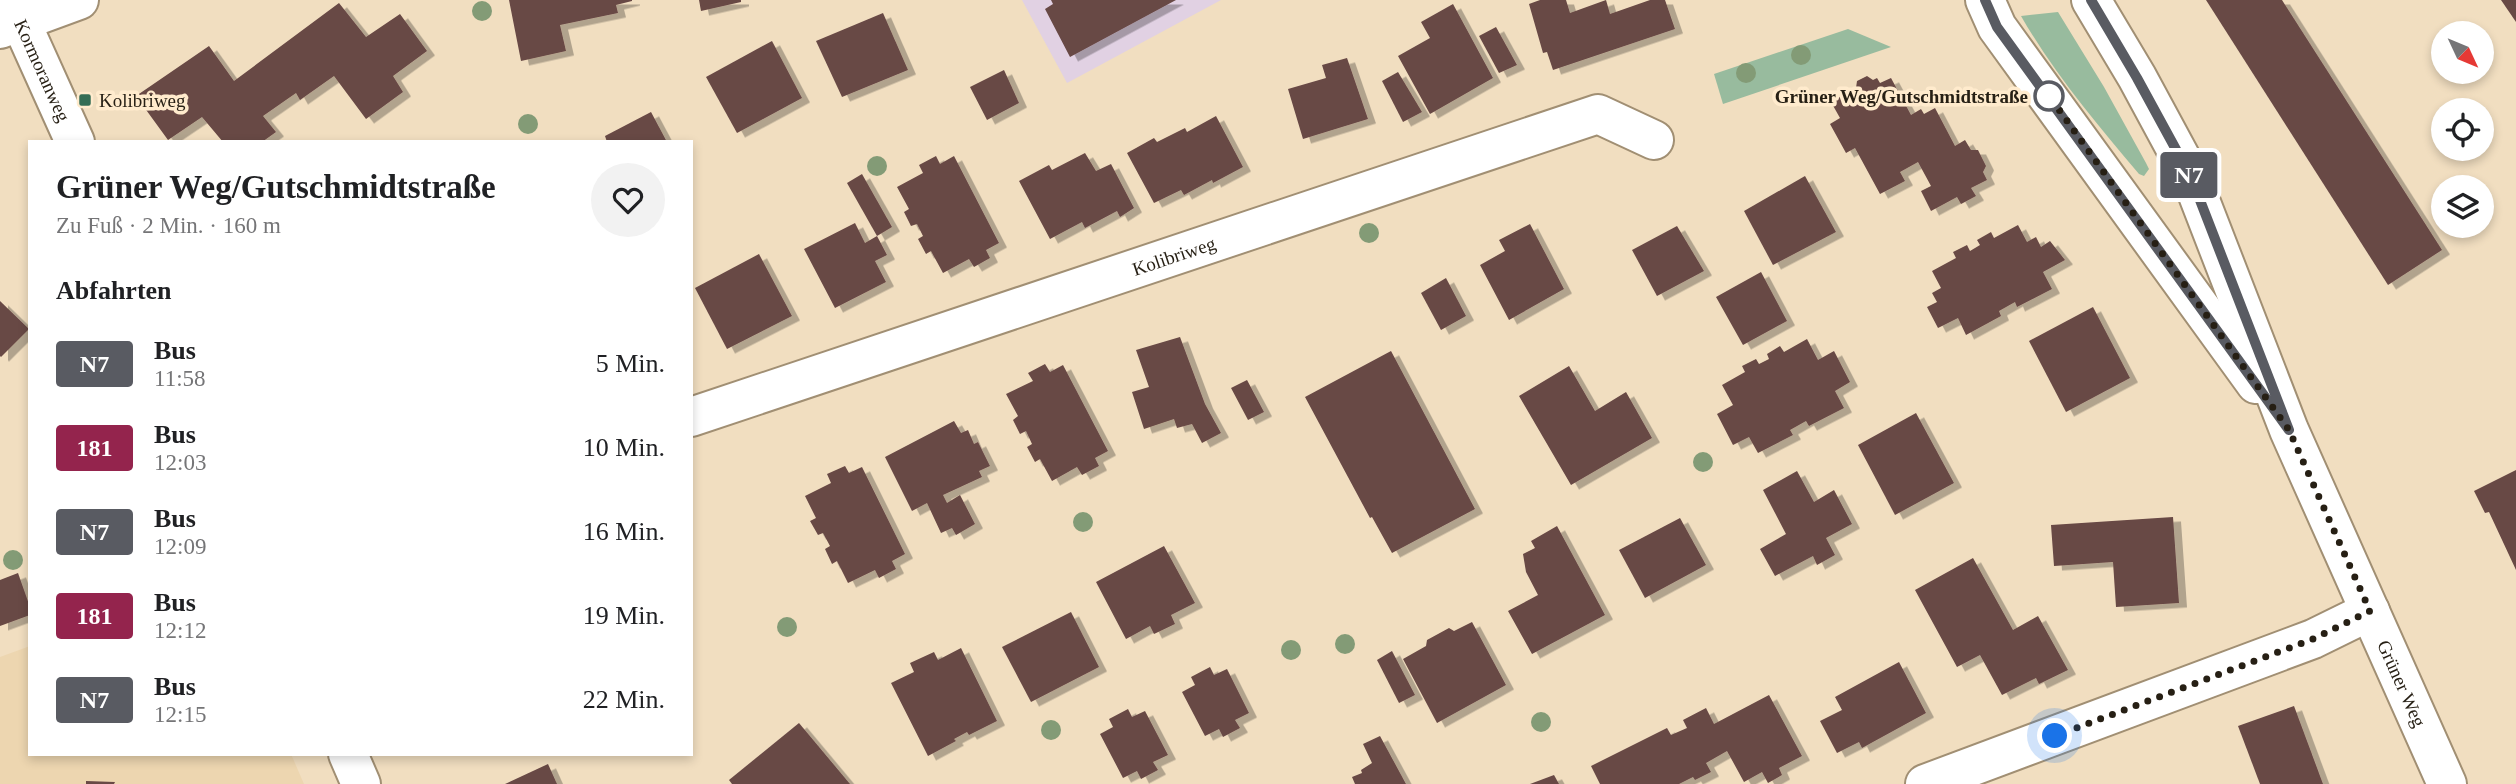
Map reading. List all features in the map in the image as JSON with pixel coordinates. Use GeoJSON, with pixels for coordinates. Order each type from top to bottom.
{"type":"FeatureCollection","features":[{"type":"Feature","properties":{"kind":"street"},"geometry":{"type":"LineString","coordinates":[[11,16],[79,0]]}},
{"type":"Feature","properties":{"kind":"street","name":"Grüner Weg"},"geometry":{"type":"LineString","coordinates":[[1985,0],[1997,27],[2289,430]]}},
{"type":"Feature","properties":{"kind":"street","name":"Grüner Weg"},"geometry":{"type":"LineString","coordinates":[[2091,0],[2191,177],[2289,430],[2447,784]]}},
{"type":"Feature","properties":{"kind":"street","name":"Kormoranweg"},"geometry":{"type":"LineString","coordinates":[[11,16],[74,140]]}},
{"type":"Feature","properties":{"kind":"street","name":"Kolibriweg"},"geometry":{"type":"LineString","coordinates":[[693,416],[1598,114],[1654,140]]}},
{"type":"Feature","properties":{"kind":"street"},"geometry":{"type":"LineString","coordinates":[[1925,784],[2313,639],[2370,611]]}},
{"type":"Feature","properties":{"kind":"street"},"geometry":{"type":"LineString","coordinates":[[349,756],[361,784]]}},
{"type":"Feature","properties":{"kind":"shaded area"},"geometry":{"type":"Polygon","coordinates":[[[1022,0],[1221,0],[1067,83],[1022,0]]]}},
{"type":"Feature","properties":{"kind":"shaded area"},"geometry":{"type":"Polygon","coordinates":[[[28,647],[28,756],[292,756],[304,784],[0,784],[0,657],[28,647]]]}},
{"type":"Feature","properties":{"kind":"green space"},"geometry":{"type":"Polygon","coordinates":[[[2058,12],[2146,163],[2149,169],[2144,176],[2139,174],[2077,98],[2021,16],[2058,12]]]}},
{"type":"Feature","properties":{"kind":"green space"},"geometry":{"type":"Polygon","coordinates":[[[1848,29],[1891,47],[1723,104],[1714,74],[1848,29]]]}},
{"type":"Feature","properties":{"kind":"building"},"geometry":{"type":"Polygon","coordinates":[[[509,0],[632,1],[616,5],[618,13],[560,25],[566,51],[521,61],[509,0]]]}},
{"type":"Feature","properties":{"kind":"building"},"geometry":{"type":"Polygon","coordinates":[[[699,0],[741,0],[741,2],[701,11],[699,0]]]}},
{"type":"Feature","properties":{"kind":"building"},"geometry":{"type":"Polygon","coordinates":[[[1051,0],[1176,0],[1070,57],[1045,9],[1053,4],[1051,0]]]}},
{"type":"Feature","properties":{"kind":"building"},"geometry":{"type":"Polygon","coordinates":[[[1540,0],[1566,0],[1570,13],[1606,0],[1610,14],[1650,0],[1665,0],[1675,29],[1553,70],[1547,52],[1543,53],[1529,4],[1540,0]]]}},
{"type":"Feature","properties":{"kind":"building"},"geometry":{"type":"Polygon","coordinates":[[[2206,0],[2282,0],[2431,233],[2431,238],[2434,238],[2442,250],[2388,285],[2206,0]]]}},
{"type":"Feature","properties":{"kind":"building"},"geometry":{"type":"Polygon","coordinates":[[[2501,0],[2516,0],[2516,22],[2501,0]]]}},
{"type":"Feature","properties":{"kind":"building"},"geometry":{"type":"Polygon","coordinates":[[[339,3],[366,37],[400,14],[427,51],[393,76],[403,92],[366,119],[334,76],[300,100],[296,93],[263,116],[276,132],[265,140],[221,140],[202,117],[168,140],[136,96],[209,46],[234,81],[339,3]]]}},
{"type":"Feature","properties":{"kind":"building"},"geometry":{"type":"Polygon","coordinates":[[[1453,4],[1493,78],[1430,114],[1398,56],[1430,38],[1421,22],[1453,4]]]}},
{"type":"Feature","properties":{"kind":"building"},"geometry":{"type":"Polygon","coordinates":[[[883,13],[908,70],[842,97],[816,41],[883,13]]]}},
{"type":"Feature","properties":{"kind":"building"},"geometry":{"type":"Polygon","coordinates":[[[1496,27],[1517,65],[1499,73],[1479,36],[1496,27]]]}},
{"type":"Feature","properties":{"kind":"building"},"geometry":{"type":"Polygon","coordinates":[[[772,41],[802,98],[737,133],[706,77],[772,41]]]}},
{"type":"Feature","properties":{"kind":"building"},"geometry":{"type":"Polygon","coordinates":[[[1347,58],[1368,119],[1303,139],[1288,89],[1326,78],[1322,65],[1347,58]]]}},
{"type":"Feature","properties":{"kind":"building"},"geometry":{"type":"Polygon","coordinates":[[[1004,70],[1019,103],[987,120],[970,87],[1004,70]]]}},
{"type":"Feature","properties":{"kind":"building"},"geometry":{"type":"Polygon","coordinates":[[[1398,72],[1422,112],[1403,122],[1382,81],[1398,72]]]}},
{"type":"Feature","properties":{"kind":"building"},"geometry":{"type":"Polygon","coordinates":[[[1867,76],[1873,80],[1877,78],[1880,83],[1891,78],[1911,115],[1921,109],[1924,114],[1935,108],[1955,146],[1965,140],[1971,150],[1978,150],[1986,166],[1983,172],[1987,180],[1971,188],[1976,196],[1961,204],[1957,197],[1931,211],[1921,191],[1931,186],[1918,162],[1900,172],[1905,181],[1880,194],[1855,148],[1846,153],[1830,124],[1840,118],[1831,102],[1856,88],[1857,81],[1867,76]]]}},
{"type":"Feature","properties":{"kind":"building"},"geometry":{"type":"Polygon","coordinates":[[[651,112],[666,140],[606,140],[605,136],[651,112]]]}},
{"type":"Feature","properties":{"kind":"building"},"geometry":{"type":"Polygon","coordinates":[[[1216,116],[1243,167],[1184,195],[1181,190],[1154,203],[1127,153],[1154,138],[1157,142],[1185,128],[1187,132],[1216,116]]]}},
{"type":"Feature","properties":{"kind":"building"},"geometry":{"type":"Polygon","coordinates":[[[1085,153],[1096,171],[1111,164],[1134,208],[1120,217],[1117,211],[1085,228],[1082,222],[1050,239],[1019,181],[1049,165],[1052,170],[1085,153]]]}},
{"type":"Feature","properties":{"kind":"building"},"geometry":{"type":"Polygon","coordinates":[[[936,156],[940,164],[954,156],[999,243],[986,250],[990,258],[974,267],[969,259],[943,273],[931,251],[926,254],[918,239],[923,236],[917,224],[911,226],[904,212],[909,209],[897,187],[923,173],[919,165],[936,156]]]}},
{"type":"Feature","properties":{"kind":"building"},"geometry":{"type":"Polygon","coordinates":[[[862,174],[892,227],[877,236],[847,183],[862,174]]]}},
{"type":"Feature","properties":{"kind":"building"},"geometry":{"type":"Polygon","coordinates":[[[1805,176],[1836,232],[1773,265],[1744,211],[1805,176]]]}},
{"type":"Feature","properties":{"kind":"building"},"geometry":{"type":"Polygon","coordinates":[[[855,223],[865,243],[877,236],[887,255],[875,261],[886,282],[835,308],[804,249],[855,223]]]}},
{"type":"Feature","properties":{"kind":"building"},"geometry":{"type":"Polygon","coordinates":[[[1530,224],[1564,289],[1509,320],[1480,265],[1505,251],[1499,240],[1530,224]]]}},
{"type":"Feature","properties":{"kind":"building"},"geometry":{"type":"Polygon","coordinates":[[[2018,225],[2027,242],[2036,237],[2041,247],[2050,241],[2065,260],[2043,272],[2052,289],[2017,307],[2015,302],[1999,311],[2001,316],[1966,335],[1958,318],[1938,328],[1927,307],[1937,302],[1932,293],[1941,288],[1932,271],[1956,258],[1953,252],[1967,245],[1970,251],[1980,245],[1977,240],[1991,232],[1994,238],[2018,225]]]}},
{"type":"Feature","properties":{"kind":"building"},"geometry":{"type":"Polygon","coordinates":[[[1677,226],[1704,271],[1657,296],[1632,250],[1677,226]]]}},
{"type":"Feature","properties":{"kind":"building"},"geometry":{"type":"Polygon","coordinates":[[[759,254],[792,316],[727,349],[695,288],[759,254]]]}},
{"type":"Feature","properties":{"kind":"building"},"geometry":{"type":"Polygon","coordinates":[[[1761,272],[1787,321],[1743,345],[1716,297],[1761,272]]]}},
{"type":"Feature","properties":{"kind":"building"},"geometry":{"type":"Polygon","coordinates":[[[1446,278],[1466,316],[1441,330],[1421,293],[1446,278]]]}},
{"type":"Feature","properties":{"kind":"building"},"geometry":{"type":"Polygon","coordinates":[[[0,301],[28,330],[0,356],[0,301]]]}},
{"type":"Feature","properties":{"kind":"building"},"geometry":{"type":"Polygon","coordinates":[[[2093,307],[2130,378],[2066,412],[2029,341],[2093,307]]]}},
{"type":"Feature","properties":{"kind":"building"},"geometry":{"type":"Polygon","coordinates":[[[1180,337],[1205,404],[1221,433],[1202,443],[1192,424],[1177,428],[1174,419],[1144,429],[1132,392],[1149,387],[1136,350],[1180,337]]]}},
{"type":"Feature","properties":{"kind":"building"},"geometry":{"type":"Polygon","coordinates":[[[1807,339],[1818,360],[1834,351],[1850,382],[1835,391],[1844,408],[1809,426],[1806,421],[1790,430],[1793,435],[1758,453],[1749,437],[1733,445],[1717,414],[1733,405],[1722,385],[1745,372],[1742,366],[1756,359],[1759,364],[1769,359],[1767,354],[1780,346],[1784,352],[1807,339]]]}},
{"type":"Feature","properties":{"kind":"building"},"geometry":{"type":"Polygon","coordinates":[[[1391,351],[1475,509],[1392,553],[1372,517],[1370,518],[1305,397],[1391,351]]]}},
{"type":"Feature","properties":{"kind":"building"},"geometry":{"type":"Polygon","coordinates":[[[1045,364],[1050,372],[1063,365],[1108,451],[1095,458],[1099,466],[1082,475],[1077,467],[1052,481],[1040,459],[1035,462],[1027,447],[1032,444],[1026,431],[1020,434],[1013,420],[1018,416],[1006,394],[1033,381],[1028,373],[1045,364]]]}},
{"type":"Feature","properties":{"kind":"building"},"geometry":{"type":"Polygon","coordinates":[[[1569,366],[1595,411],[1626,392],[1652,438],[1571,485],[1519,396],[1569,366]]]}},
{"type":"Feature","properties":{"kind":"building"},"geometry":{"type":"Polygon","coordinates":[[[1247,380],[1264,412],[1248,420],[1231,388],[1247,380]]]}},
{"type":"Feature","properties":{"kind":"building"},"geometry":{"type":"Polygon","coordinates":[[[1916,413],[1954,483],[1895,515],[1858,445],[1916,413]]]}},
{"type":"Feature","properties":{"kind":"building"},"geometry":{"type":"Polygon","coordinates":[[[954,421],[961,433],[968,430],[974,444],[978,442],[990,466],[979,471],[982,477],[943,495],[947,503],[960,495],[975,524],[956,535],[952,528],[941,533],[927,503],[912,511],[885,457],[954,421]]]}},
{"type":"Feature","properties":{"kind":"building"},"geometry":{"type":"Polygon","coordinates":[[[845,466],[849,473],[862,467],[905,554],[892,561],[896,569],[879,578],[875,570],[848,583],[837,561],[832,564],[825,549],[830,546],[823,533],[818,535],[810,521],[816,518],[805,496],[831,483],[827,474],[845,466]]]}},
{"type":"Feature","properties":{"kind":"building"},"geometry":{"type":"Polygon","coordinates":[[[2516,470],[2516,570],[2489,512],[2485,513],[2474,491],[2516,470]]]}},
{"type":"Feature","properties":{"kind":"building"},"geometry":{"type":"Polygon","coordinates":[[[1797,471],[1814,502],[1834,490],[1852,524],[1826,538],[1835,555],[1817,565],[1813,556],[1775,576],[1760,549],[1786,534],[1763,490],[1797,471]]]}},
{"type":"Feature","properties":{"kind":"building"},"geometry":{"type":"Polygon","coordinates":[[[2173,517],[2179,603],[2116,607],[2113,562],[2054,566],[2051,525],[2173,517]]]}},
{"type":"Feature","properties":{"kind":"building"},"geometry":{"type":"Polygon","coordinates":[[[1680,518],[1706,565],[1645,598],[1619,550],[1680,518]]]}},
{"type":"Feature","properties":{"kind":"building"},"geometry":{"type":"Polygon","coordinates":[[[1557,526],[1605,615],[1532,654],[1508,611],[1538,595],[1526,572],[1523,554],[1535,548],[1531,541],[1557,526]]]}},
{"type":"Feature","properties":{"kind":"building"},"geometry":{"type":"Polygon","coordinates":[[[1164,546],[1195,603],[1171,615],[1175,624],[1154,634],[1150,626],[1126,639],[1096,582],[1164,546]]]}},
{"type":"Feature","properties":{"kind":"building"},"geometry":{"type":"Polygon","coordinates":[[[1973,558],[2013,630],[2038,616],[2068,670],[2039,684],[2036,678],[2002,695],[1980,655],[1957,667],[1915,590],[1973,558]]]}},
{"type":"Feature","properties":{"kind":"building"},"geometry":{"type":"Polygon","coordinates":[[[18,573],[28,601],[28,616],[0,626],[0,580],[18,573]]]}},
{"type":"Feature","properties":{"kind":"building"},"geometry":{"type":"Polygon","coordinates":[[[1071,612],[1099,667],[1031,702],[1002,647],[1071,612]]]}},
{"type":"Feature","properties":{"kind":"building"},"geometry":{"type":"Polygon","coordinates":[[[1472,622],[1506,685],[1437,723],[1403,659],[1426,646],[1427,640],[1449,628],[1454,631],[1472,622]]]}},
{"type":"Feature","properties":{"kind":"building"},"geometry":{"type":"Polygon","coordinates":[[[961,648],[997,721],[969,735],[967,732],[928,756],[891,683],[914,672],[910,663],[934,652],[938,660],[961,648]]]}},
{"type":"Feature","properties":{"kind":"building"},"geometry":{"type":"Polygon","coordinates":[[[1392,651],[1415,695],[1399,703],[1377,660],[1392,651]]]}},
{"type":"Feature","properties":{"kind":"building"},"geometry":{"type":"Polygon","coordinates":[[[1899,662],[1926,713],[1862,748],[1859,742],[1837,753],[1820,721],[1842,710],[1835,697],[1899,662]]]}},
{"type":"Feature","properties":{"kind":"building"},"geometry":{"type":"Polygon","coordinates":[[[1210,667],[1214,675],[1227,669],[1249,713],[1235,720],[1240,728],[1223,737],[1219,729],[1205,736],[1182,692],[1195,685],[1191,677],[1210,667]]]}},
{"type":"Feature","properties":{"kind":"building"},"geometry":{"type":"Polygon","coordinates":[[[1769,695],[1802,756],[1779,768],[1782,775],[1768,783],[1762,772],[1744,782],[1727,751],[1706,763],[1711,772],[1679,784],[1600,784],[1591,766],[1667,728],[1671,735],[1687,728],[1683,720],[1706,708],[1714,724],[1769,695]]]}},
{"type":"Feature","properties":{"kind":"building"},"geometry":{"type":"Polygon","coordinates":[[[2294,706],[2323,784],[2260,784],[2238,726],[2294,706]]]}},
{"type":"Feature","properties":{"kind":"building"},"geometry":{"type":"Polygon","coordinates":[[[1128,709],[1132,717],[1145,711],[1168,755],[1153,762],[1158,770],[1141,779],[1137,771],[1123,778],[1100,734],[1113,727],[1109,719],[1128,709]]]}},
{"type":"Feature","properties":{"kind":"building"},"geometry":{"type":"Polygon","coordinates":[[[799,723],[850,784],[732,784],[729,780],[799,723]]]}},
{"type":"Feature","properties":{"kind":"building"},"geometry":{"type":"Polygon","coordinates":[[[1380,736],[1406,784],[1355,784],[1352,777],[1362,773],[1361,770],[1372,763],[1363,744],[1380,736]]]}},
{"type":"Feature","properties":{"kind":"building"},"geometry":{"type":"Polygon","coordinates":[[[548,764],[557,784],[505,784],[548,764]]]}},
{"type":"Feature","properties":{"kind":"building"},"geometry":{"type":"Polygon","coordinates":[[[1554,775],[1559,784],[1530,784],[1554,775]]]}},
{"type":"Feature","properties":{"kind":"building"},"geometry":{"type":"Polygon","coordinates":[[[86,781],[115,782],[86,784],[86,781]]]}},
{"type":"Feature","properties":{"kind":"bus line","name":"N7"},"geometry":{"type":"LineString","coordinates":[[1985,0],[1997,27],[2289,430],[2191,177],[2091,0]]}},
{"type":"Feature","properties":{"kind":"place","name":"Grüner Weg/Gutschmidtstraße"},"geometry":{"type":"Point","coordinates":[2049,96]}},
{"type":"Feature","properties":{"kind":"place","name":"Kolibriweg"},"geometry":{"type":"Point","coordinates":[85,100]}},
{"type":"Feature","properties":{"kind":"route"},"geometry":{"type":"LineString","coordinates":[[2049,96],[2047,93],[2289,430],[2370,611],[2313,639],[2055,736]]}}]}
